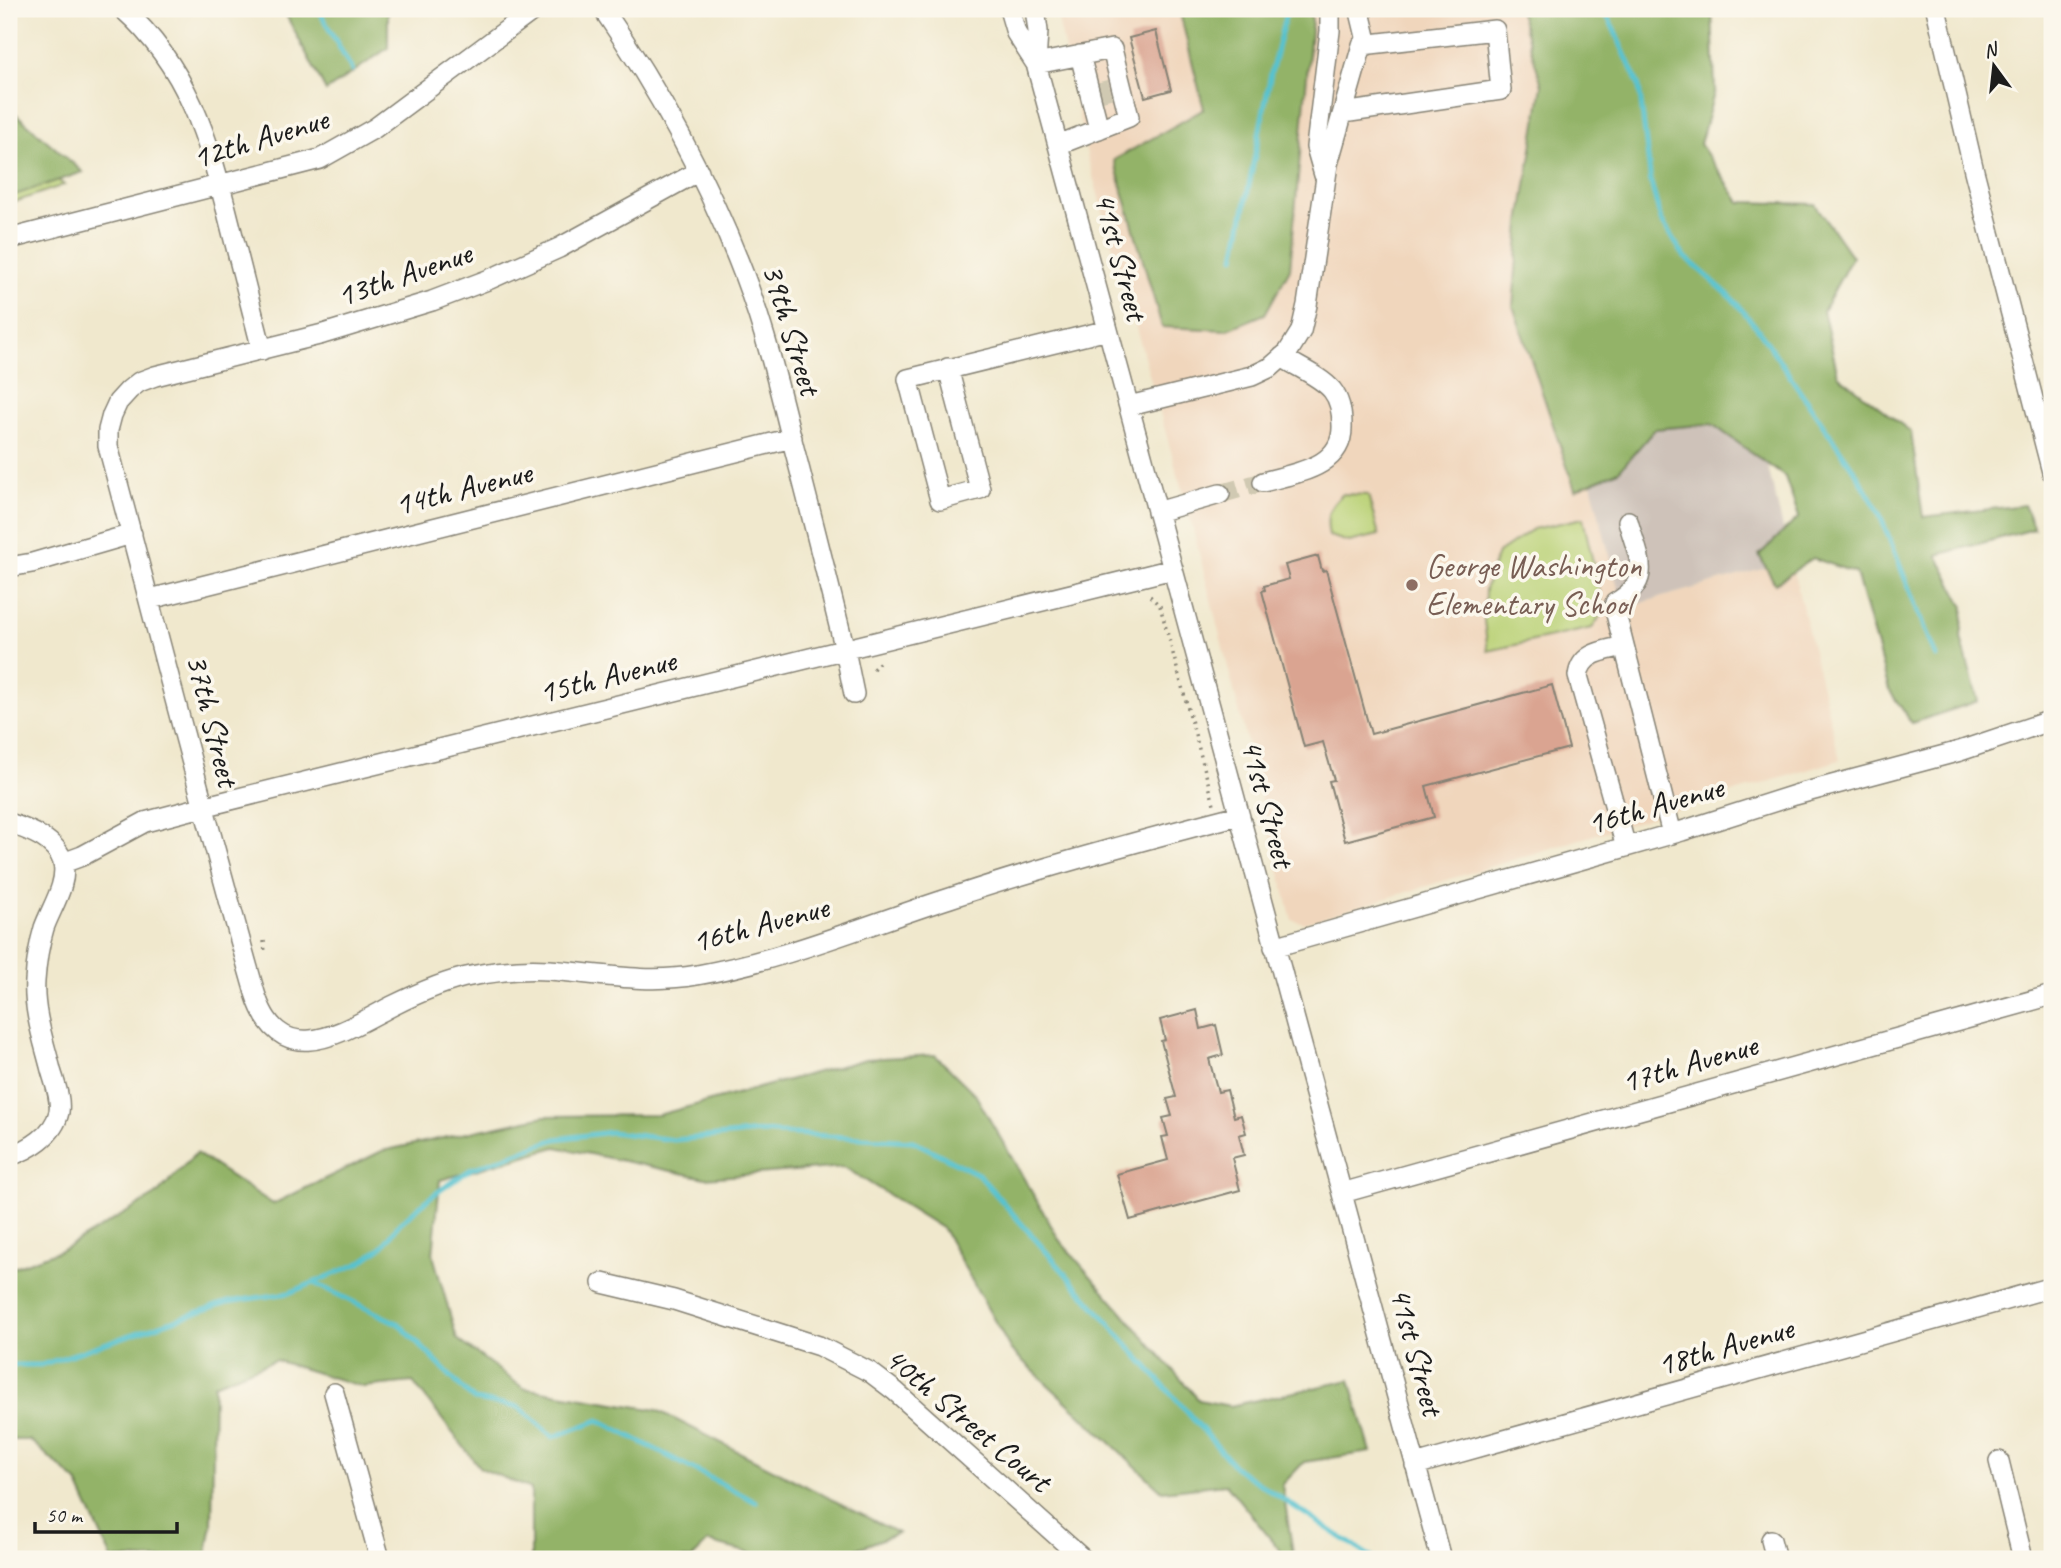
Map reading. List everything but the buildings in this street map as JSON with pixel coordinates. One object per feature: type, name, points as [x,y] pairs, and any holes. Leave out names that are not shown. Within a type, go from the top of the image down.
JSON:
[{"type":"street","points":[[123,9],[145,29],[176,70],[199,118],[220,186],[262,349]]},
{"type":"street","name":"12th Avenue","points":[[9,239],[320,159],[375,128],[535,9]]},
{"type":"street","name":"39th Street","points":[[603,9],[646,74],[699,171],[745,277],[769,350],[854,694]]},
{"type":"street","name":"41st Street","points":[[1009,9],[1016,33],[1036,64],[1441,1559]]},
{"type":"street","name":"41st Street","points":[[1035,9],[1038,32],[1036,64]]},
{"type":"street","points":[[1325,180],[1316,147],[1330,31],[1329,9]]},
{"type":"street","points":[[1936,9],[1974,171],[2052,472]]},
{"type":"street","points":[[1361,16],[1368,45]]},
{"type":"street","points":[[1129,406],[1252,376],[1271,367],[1288,352],[1301,331],[1325,180],[1343,113],[1362,46],[1495,30],[1501,90],[1343,113]]},
{"type":"street","points":[[1036,64],[1112,49],[1118,87],[1129,117],[1058,145]]},
{"type":"street","points":[[1080,55],[1099,129]]},
{"type":"street","name":"13th Avenue","points":[[118,402],[129,390],[155,376],[397,312],[491,279],[559,248],[699,171]]},
{"type":"street","points":[[948,368],[980,489],[940,500],[908,379],[948,368],[1108,330]]},
{"type":"street","points":[[1262,482],[1308,470],[1331,458],[1339,447],[1343,432],[1342,410],[1332,390],[1282,357]]},
{"type":"street","name":"37th Street","points":[[118,402],[108,430],[108,446],[202,807],[260,1009],[276,1029],[285,1036],[293,1037]]},
{"type":"street","name":"14th Avenue","points":[[150,599],[792,438]]},
{"type":"street","points":[[1157,512],[1220,494]]},
{"type":"street","points":[[1628,521],[1641,573],[1639,584],[1630,595],[1615,603],[1615,610],[1672,834]]},
{"type":"street","points":[[9,567],[132,534]]},
{"type":"street","name":"15th Avenue","points":[[63,863],[82,856],[145,822],[1173,569]]},
{"type":"street","points":[[1624,646],[1586,658],[1580,666],[1578,676],[1626,847]]},
{"type":"street","name":"16th Avenue","points":[[1274,947],[1672,834],[1795,795],[1960,751],[2052,720]]},
{"type":"street","name":"16th Avenue","points":[[293,1037],[322,1040],[417,995],[467,976],[518,970],[641,979],[693,976],[724,970],[849,933],[948,898],[1099,852],[1239,815]]},
{"type":"street","points":[[9,823],[47,840],[58,851],[63,863],[63,876],[44,929],[35,983],[38,1016],[59,1096],[59,1113],[40,1140],[26,1151],[9,1156]]},
{"type":"street","name":"17th Avenue","points":[[1342,1193],[2052,995]]},
{"type":"street","name":"40th Street Court","points":[[602,1283],[674,1300],[818,1346],[870,1373],[895,1391],[1083,1559]]},
{"type":"street","name":"18th Avenue","points":[[1415,1465],[2052,1287]]},
{"type":"street","points":[[334,1393],[380,1559]]},
{"type":"street","points":[[1999,1461],[2023,1559]]},
{"type":"path","points":[[1143,595],[1151,596],[1160,606],[1215,806]]},
{"type":"path","points":[[873,669],[877,662],[884,660]]},
{"type":"path","points":[[1208,804],[1212,797]]},
{"type":"path","points":[[264,941],[265,961]]},
{"type":"shaded area","points":[[1056,9],[1647,9],[1624,608],[1791,561],[1840,760],[1305,923],[1292,920],[1192,525],[1088,159]]},
{"type":"shaded area","points":[[1745,374],[1791,561],[1623,608],[1575,421]]},
{"type":"green space","points":[[283,9],[388,9],[388,48],[326,91]]},
{"type":"green space","points":[[1179,9],[1307,9],[1312,19],[1290,269],[1265,314],[1226,330],[1162,327],[1114,160],[1204,109]]},
{"type":"green space","points":[[1519,9],[1712,9],[1715,90],[1700,144],[1740,202],[1815,204],[1852,257],[1823,311],[1838,375],[1911,432],[1923,517],[2024,505],[2034,529],[1937,555],[1964,607],[1961,638],[1978,701],[1912,723],[1889,690],[1856,573],[1813,558],[1775,584],[1759,555],[1799,517],[1785,477],[1712,424],[1655,429],[1619,471],[1575,490],[1513,306],[1520,223],[1542,85]]},
{"type":"green space","points":[[9,108],[83,172],[9,197]]},
{"type":"green space","points":[[9,140],[64,185],[9,204]]},
{"type":"green space","points":[[1343,494],[1368,495],[1379,535],[1349,542],[1329,536],[1329,512]]},
{"type":"green space","points":[[1583,518],[1604,611],[1592,628],[1488,651],[1484,621],[1485,589],[1498,553],[1533,529]]},
{"type":"green space","points":[[935,1055],[975,1094],[1060,1241],[1199,1400],[1230,1406],[1350,1380],[1371,1452],[1304,1462],[1282,1485],[1294,1559],[1287,1559],[1226,1484],[1162,1491],[1011,1350],[943,1229],[844,1167],[705,1178],[556,1147],[440,1180],[433,1255],[457,1339],[523,1388],[657,1410],[898,1533],[833,1558],[757,1555],[708,1542],[691,1559],[531,1559],[531,1489],[480,1468],[413,1382],[363,1387],[275,1360],[214,1384],[212,1524],[206,1559],[112,1559],[77,1482],[30,1440],[9,1440],[9,1269],[64,1249],[156,1195],[196,1153],[273,1204],[382,1151],[545,1116],[658,1115],[866,1059]]},
{"type":"waterway","points":[[318,9],[352,70]]},
{"type":"waterway","points":[[1235,257],[1271,73],[1287,9]]},
{"type":"waterway","points":[[1602,9],[1639,86],[1651,183],[1661,220],[1684,256],[1731,297],[1758,329],[1858,476],[1878,510],[1936,657]]},
{"type":"waterway","points":[[9,1365],[41,1365],[228,1302],[289,1293],[360,1263],[383,1246],[399,1224],[429,1198],[471,1169],[556,1139],[611,1132],[674,1140],[761,1132],[913,1141],[978,1174],[1237,1469],[1374,1559]]},
{"type":"waterway","points":[[314,1283],[399,1324],[474,1400],[519,1407],[553,1437],[599,1420],[756,1502]]},
{"type":"tunnel","points":[[1092,94],[1114,88]]},
{"type":"tunnel","points":[[1220,494],[1263,482]]},
{"type":"place","name":"George Washington Elementary School","points":[[1412,585]]}]
